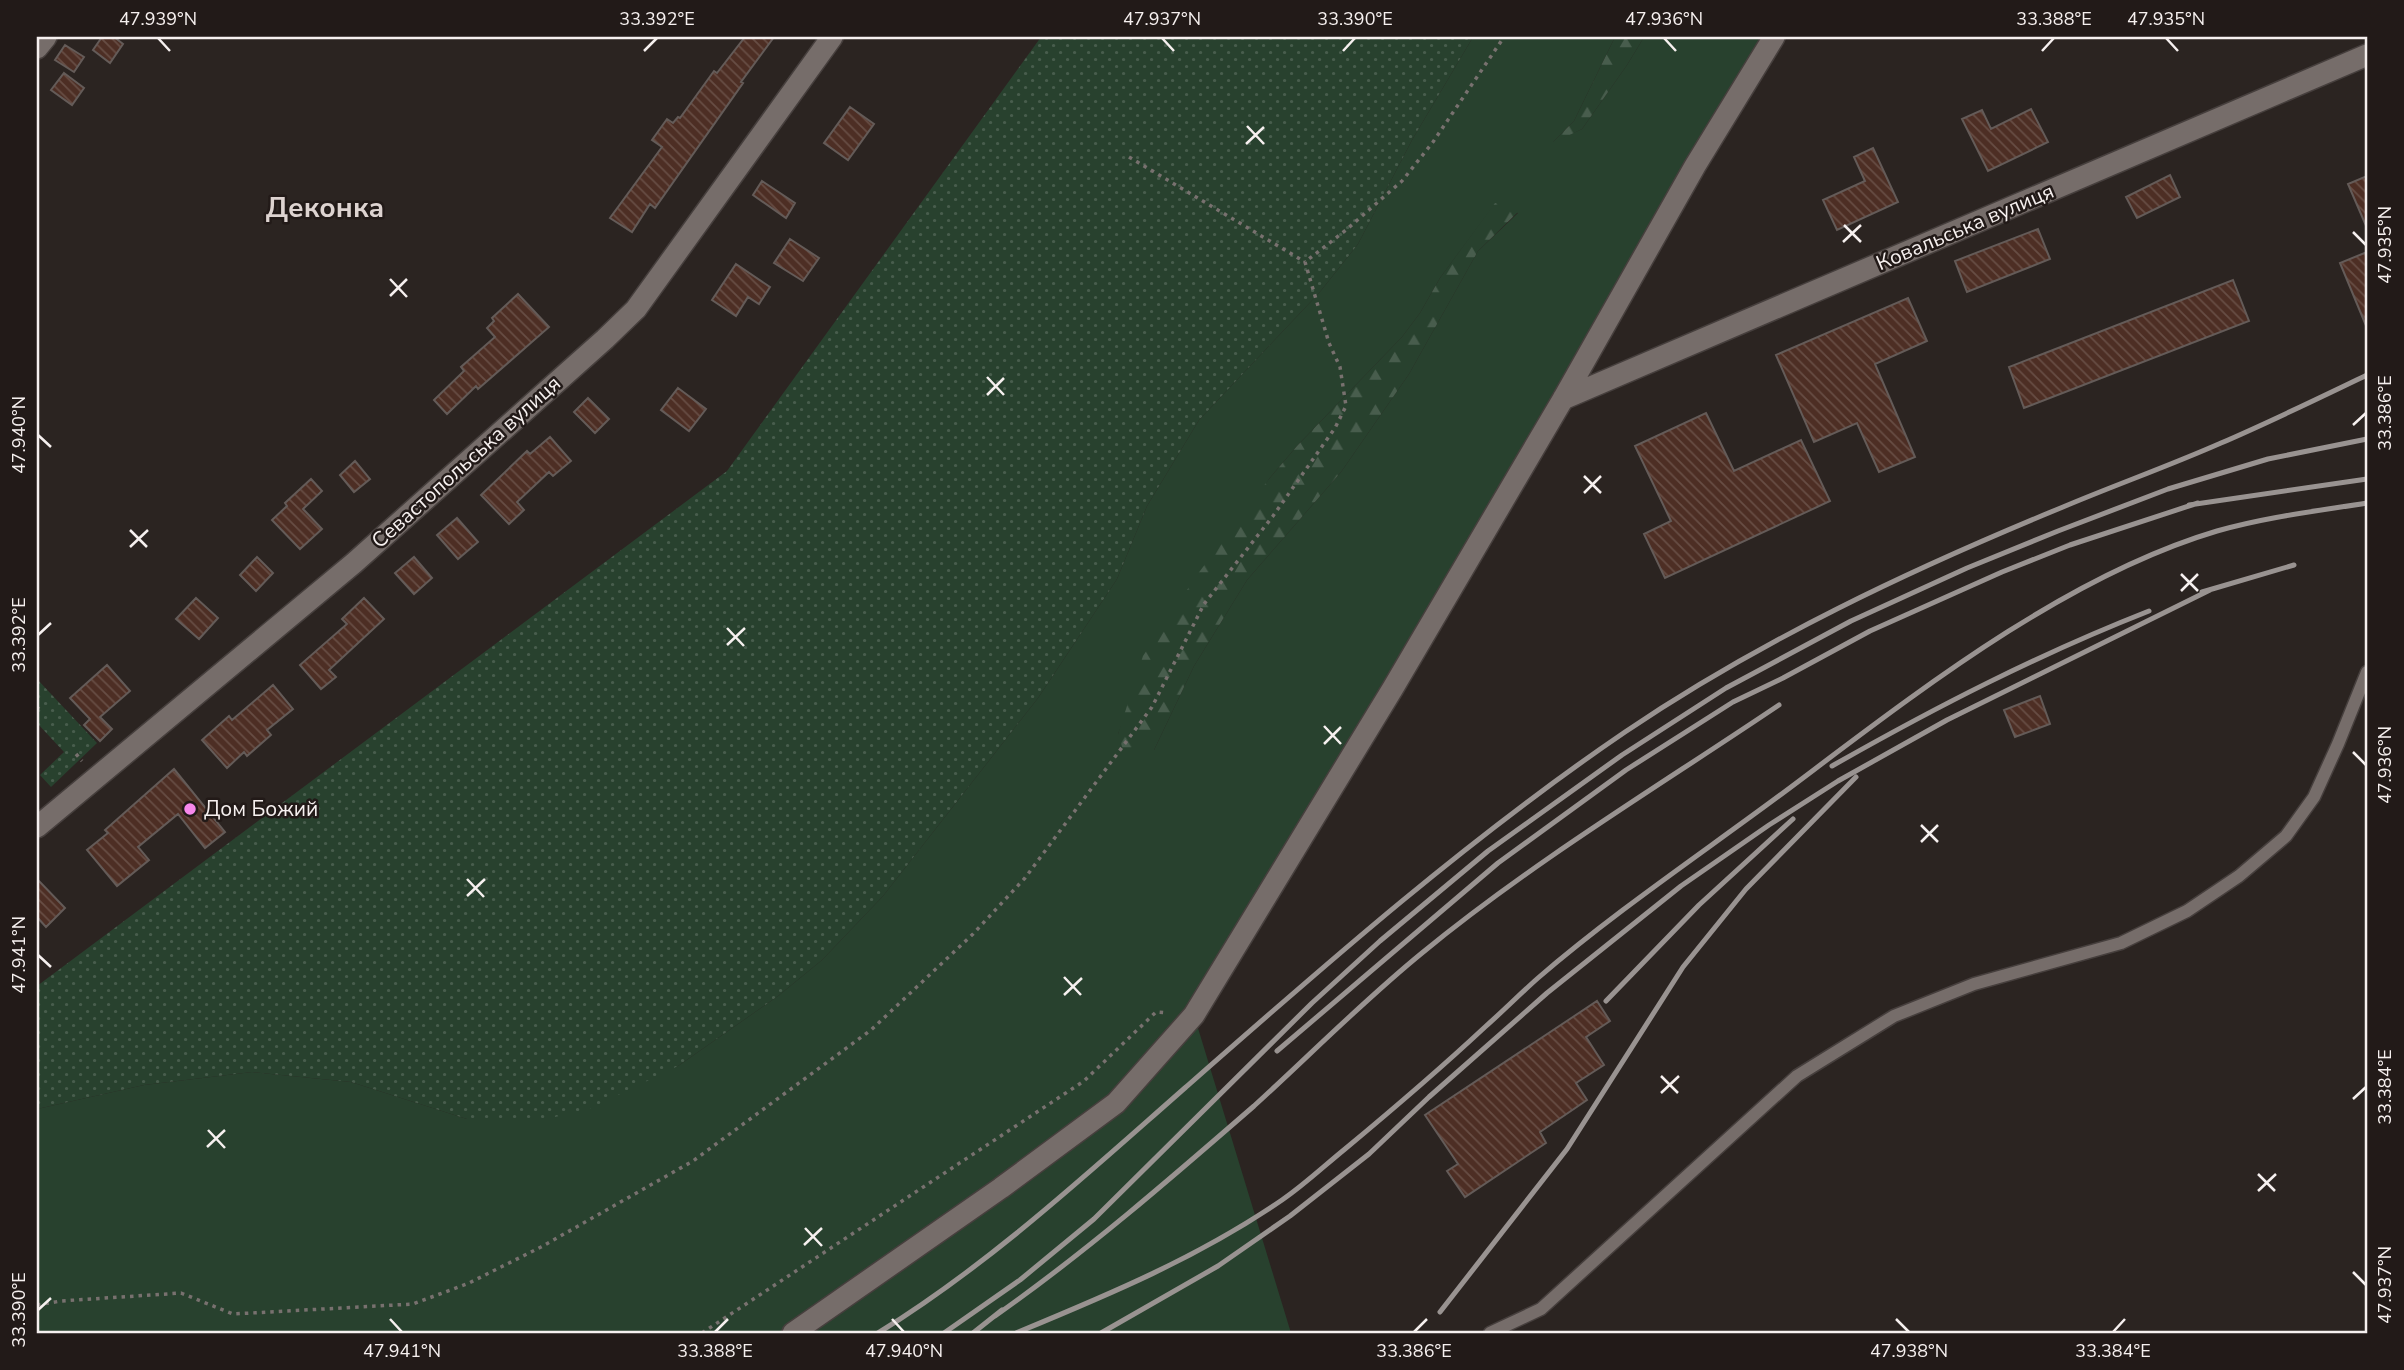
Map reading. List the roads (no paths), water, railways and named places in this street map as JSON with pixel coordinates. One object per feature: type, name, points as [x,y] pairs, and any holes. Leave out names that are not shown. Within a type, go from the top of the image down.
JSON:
[{"type":"street","points":[[37,48],[46,37]]},
{"type":"street","name":"Севастопольська вулиця","points":[[37,827],[354,563],[636,309],[832,37]]},
{"type":"street","points":[[793,1333],[1001,1188],[1116,1103],[1194,1015],[1387,700],[1695,166],[1774,37]]},
{"type":"street","name":"Ковальська вулиця","points":[[1563,399],[2367,55]]},
{"type":"lane","points":[[1490,1333],[1541,1309],[1797,1076],[1894,1016],[1974,984],[2121,943],[2187,911],[2239,876],[2286,836],[2314,797],[2367,672]]},
{"type":"railway","points":[[878,1333],[960,1278],[999,1248],[1346,948],[1455,858],[1567,773],[1677,698],[1784,637],[1894,581],[2006,531],[2182,460],[2367,375]]},
{"type":"railway","points":[[944,1333],[1020,1280],[1094,1219],[1312,1003],[1380,941],[1488,851],[1622,755],[1726,688],[1851,621],[1967,568],[2058,531],[2168,489],[2268,459],[2367,439]]},
{"type":"railway","points":[[2189,505],[2367,479]]},
{"type":"railway","points":[[1277,1051],[1498,863],[1626,770],[1733,702],[1870,631],[2002,572],[2070,545],[2198,503]]},
{"type":"railway","points":[[1016,1333],[1186,1257],[1251,1221],[1282,1200],[1398,1104],[1538,978],[1598,929],[1936,680],[2045,609],[2102,578],[2159,552],[2217,531],[2273,518],[2367,503]]},
{"type":"railway","points":[[2202,592],[2294,565]]},
{"type":"railway","points":[[1101,1333],[1218,1266],[1290,1216],[1369,1154],[1547,993],[1681,886],[1769,825],[1838,781],[1947,720],[2210,590]]},
{"type":"railway","points":[[1832,766],[1988,683],[2067,645],[2149,611]]},
{"type":"railway","points":[[995,1316],[1095,1241],[1159,1188],[1254,1106],[1379,990],[1465,919],[1597,825],[1779,705]]},
{"type":"railway","points":[[1440,1312],[1567,1149],[1683,967],[1746,889],[1856,777]]},
{"type":"railway","points":[[1606,1001],[1699,905],[1793,819]]},
{"type":"railway","points":[[973,1333],[1002,1310]]},
{"type":"place","name":"Дом Божий","points":[[190,809]]},
{"type":"district","name":"Деконка","points":[[325,207]]}]
